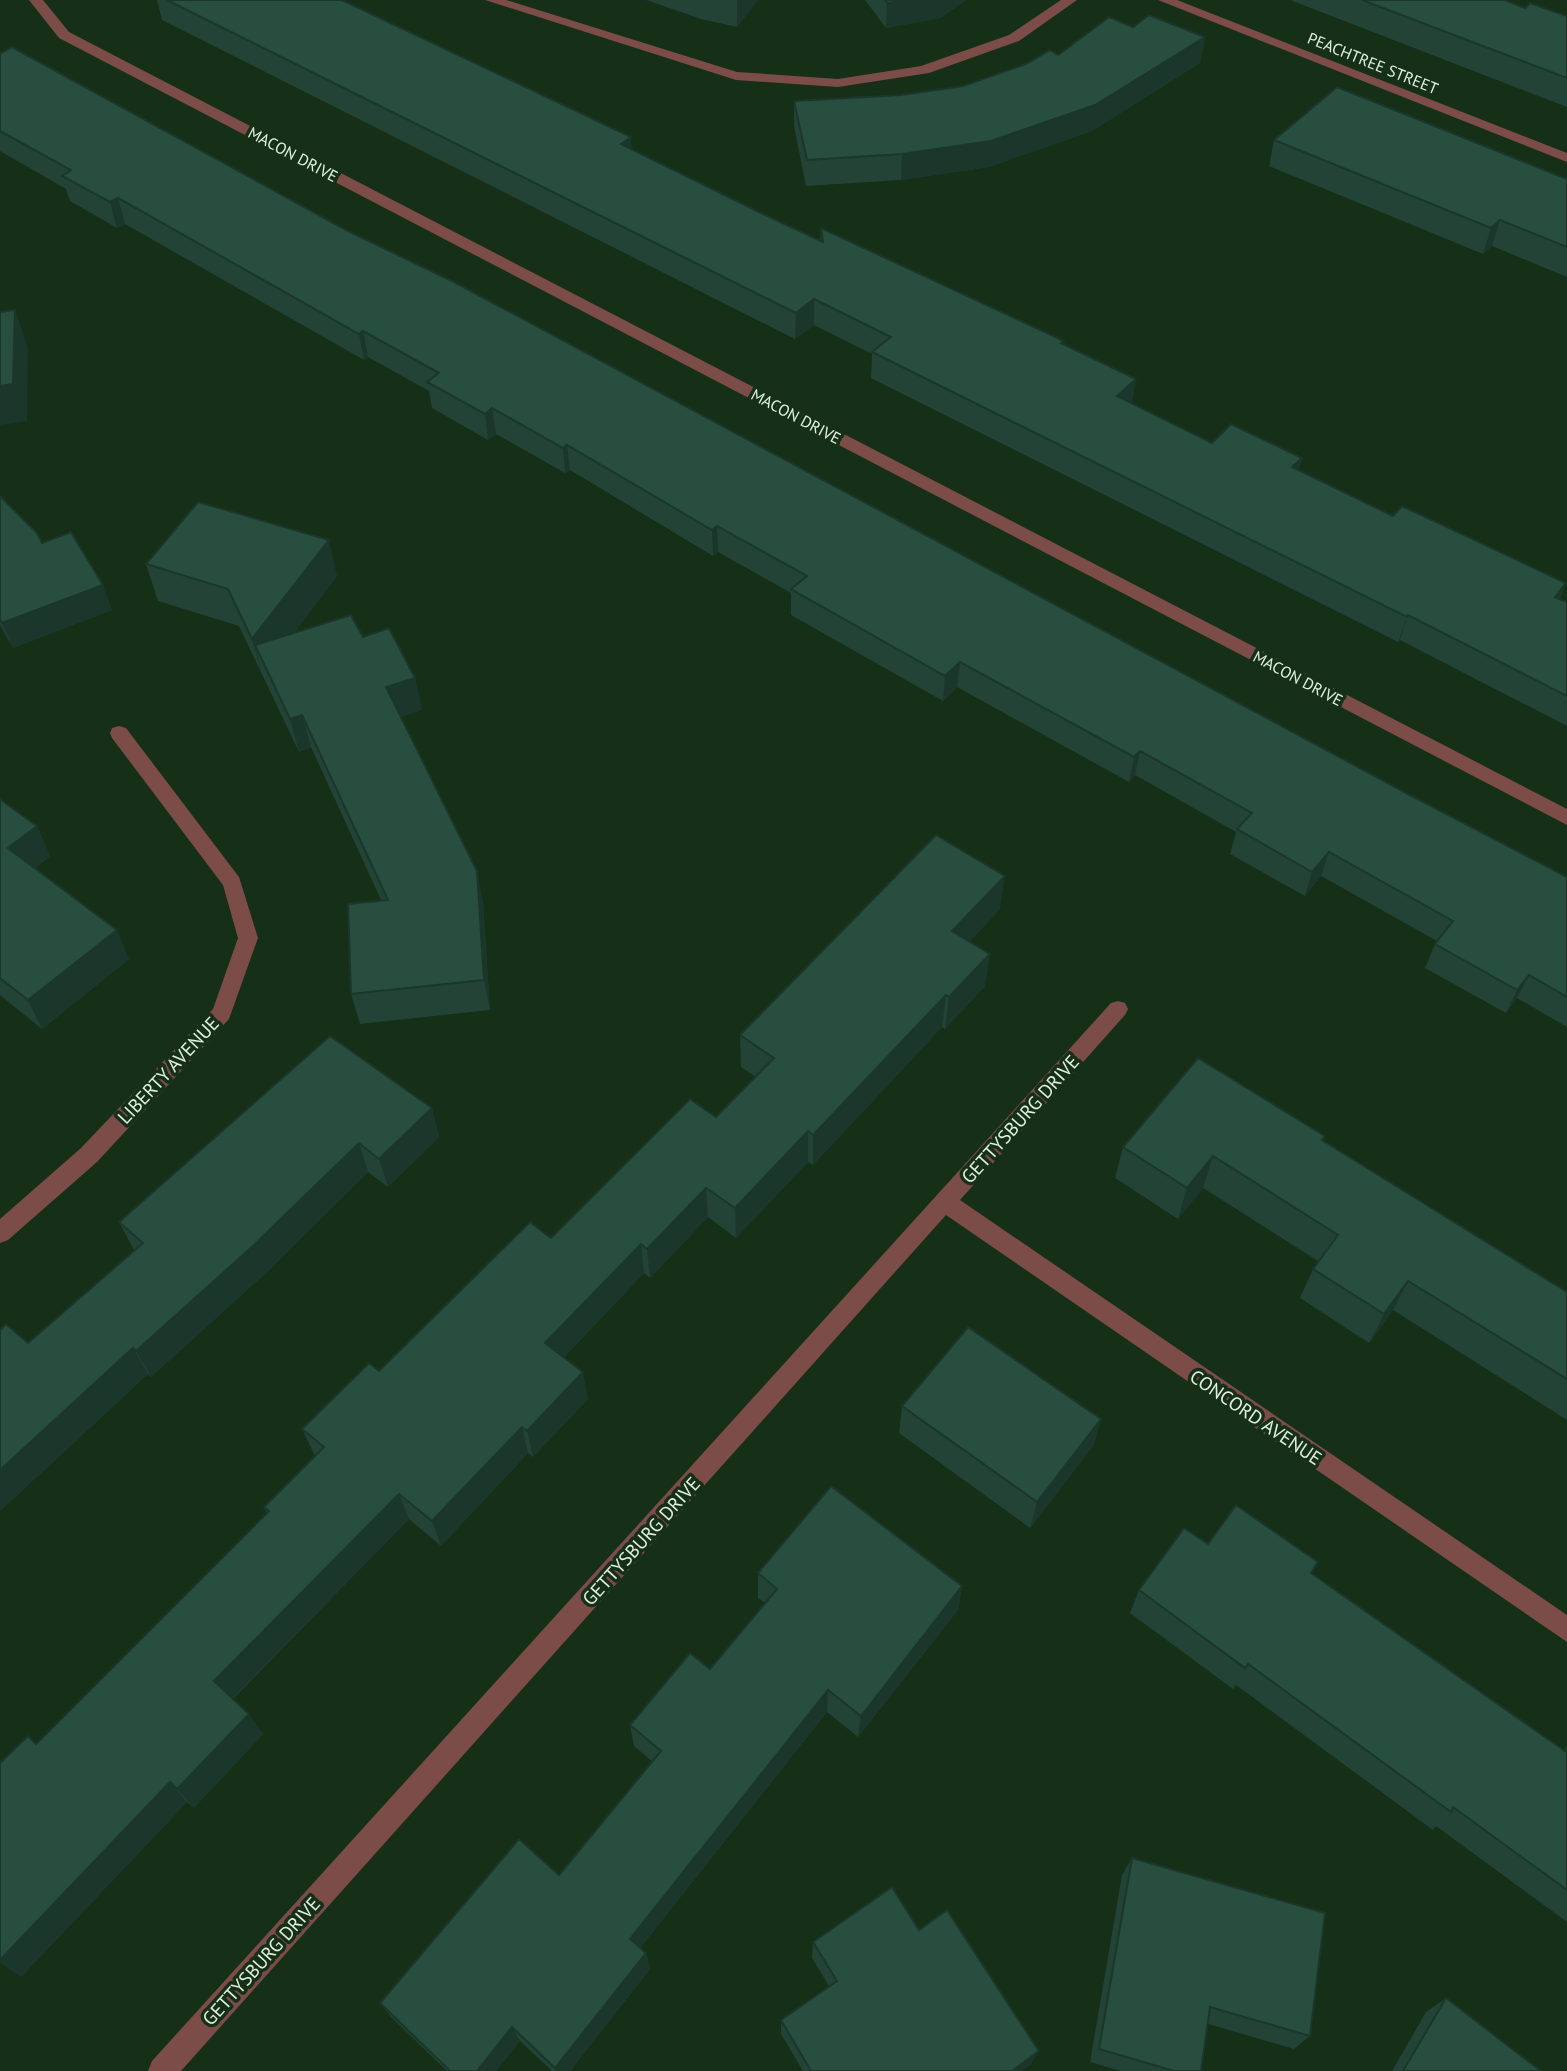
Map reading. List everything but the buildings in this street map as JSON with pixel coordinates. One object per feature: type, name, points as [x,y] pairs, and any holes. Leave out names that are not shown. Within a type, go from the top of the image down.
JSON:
[{"type":"street","name":"MACON DRIVE","points":[[36,0],[64,35],[1567,818]]},
{"type":"street","points":[[492,0],[736,76],[838,83],[923,70],[1014,38],[1070,0]]},
{"type":"street","name":"PEACHTREE STREET","points":[[1165,0],[1567,158]]},
{"type":"street","name":"LIBERTY AVENUE","points":[[0,1233],[89,1155],[222,1013],[248,938],[232,882],[119,733]]},
{"type":"street","name":"GETTYSBURG DRIVE","points":[[162,2071],[1118,1009]]},
{"type":"street","name":"CONCORD AVENUE","points":[[946,1203],[1567,1630]]}]
